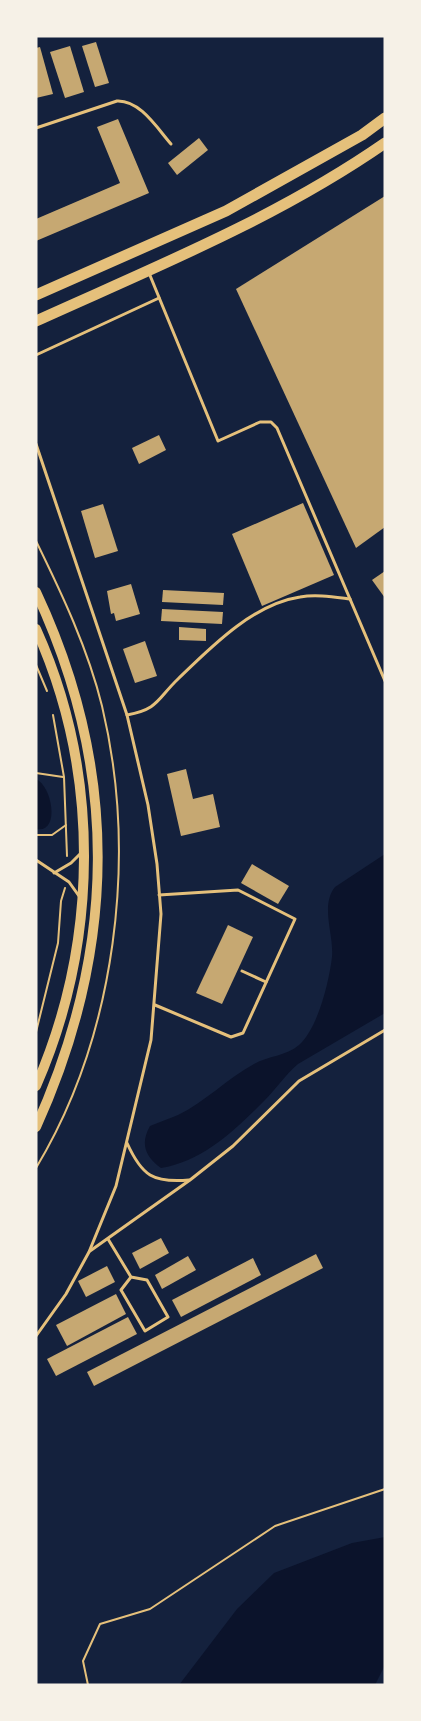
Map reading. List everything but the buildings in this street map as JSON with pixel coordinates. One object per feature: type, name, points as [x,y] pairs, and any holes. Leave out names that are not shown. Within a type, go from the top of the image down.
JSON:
[{"type":"main road","points":[[36,295],[226,211],[362,135],[385,118]]},
{"type":"main road","points":[[36,321],[229,235],[350,167],[385,143]]},
{"type":"main road","points":[[36,592],[56,638],[82,715],[96,801],[98,885],[90,961],[72,1034],[36,1127]]},
{"type":"main road","points":[[36,629],[68,722],[81,793],[84,843],[83,902],[77,949],[63,1011],[52,1046],[36,1086]]},
{"type":"lane","points":[[36,128],[117,101],[124,101],[134,105],[171,144]]},
{"type":"lane","points":[[148,270],[218,441],[260,422],[271,422],[277,428],[385,681]]},
{"type":"lane","points":[[36,355],[159,298]]},
{"type":"lane","points":[[36,444],[128,715],[148,805],[161,914],[151,1040],[142,1086],[116,1186],[89,1252],[66,1294],[36,1336]]},
{"type":"lane","points":[[128,715],[143,712],[156,706],[170,686],[224,636],[271,607],[300,597],[350,598]]},
{"type":"lane","points":[[54,874],[77,857],[84,843]]},
{"type":"lane","points":[[36,860],[54,874],[70,882],[83,902]]},
{"type":"lane","points":[[155,1005],[231,1037],[243,1033],[295,919],[238,890],[159,895]]},
{"type":"lane","points":[[242,971],[266,982]]},
{"type":"lane","points":[[89,1252],[190,1180],[233,1146],[299,1082],[385,1030]]},
{"type":"lane","points":[[127,1142],[136,1164],[146,1174],[172,1181],[190,1180]]},
{"type":"lane","points":[[108,1239],[131,1278]]},
{"type":"lane","points":[[131,1278],[147,1280],[168,1317],[145,1331],[121,1290],[131,1278]]},
{"type":"path","points":[[36,665],[48,696]]},
{"type":"path","points":[[52,708],[64,777],[65,848],[68,859]]},
{"type":"path","points":[[36,773],[64,777]]},
{"type":"path","points":[[36,835],[52,835],[66,825]]},
{"type":"path","points":[[36,1032],[58,943],[61,901],[66,886]]},
{"type":"path","points":[[88,1685],[83,1661],[100,1624],[150,1609],[275,1526],[385,1489]]},
{"type":"water","points":[[36,779],[47,791],[50,800],[51,817],[49,824],[44,829],[36,829]]},
{"type":"water","points":[[385,854],[385,1013],[298,1064],[253,1112],[229,1134],[204,1152],[191,1159],[161,1168],[151,1159],[146,1149],[145,1138],[150,1126],[188,1110],[244,1070],[259,1061],[294,1049],[306,1037],[322,1004],[332,957],[328,911],[331,895],[335,887]]},
{"type":"water","points":[[385,1537],[385,1685],[179,1685],[237,1609],[274,1573],[352,1543]]},
{"type":"pier","points":[[385,1665],[385,1685],[375,1685]]}]
